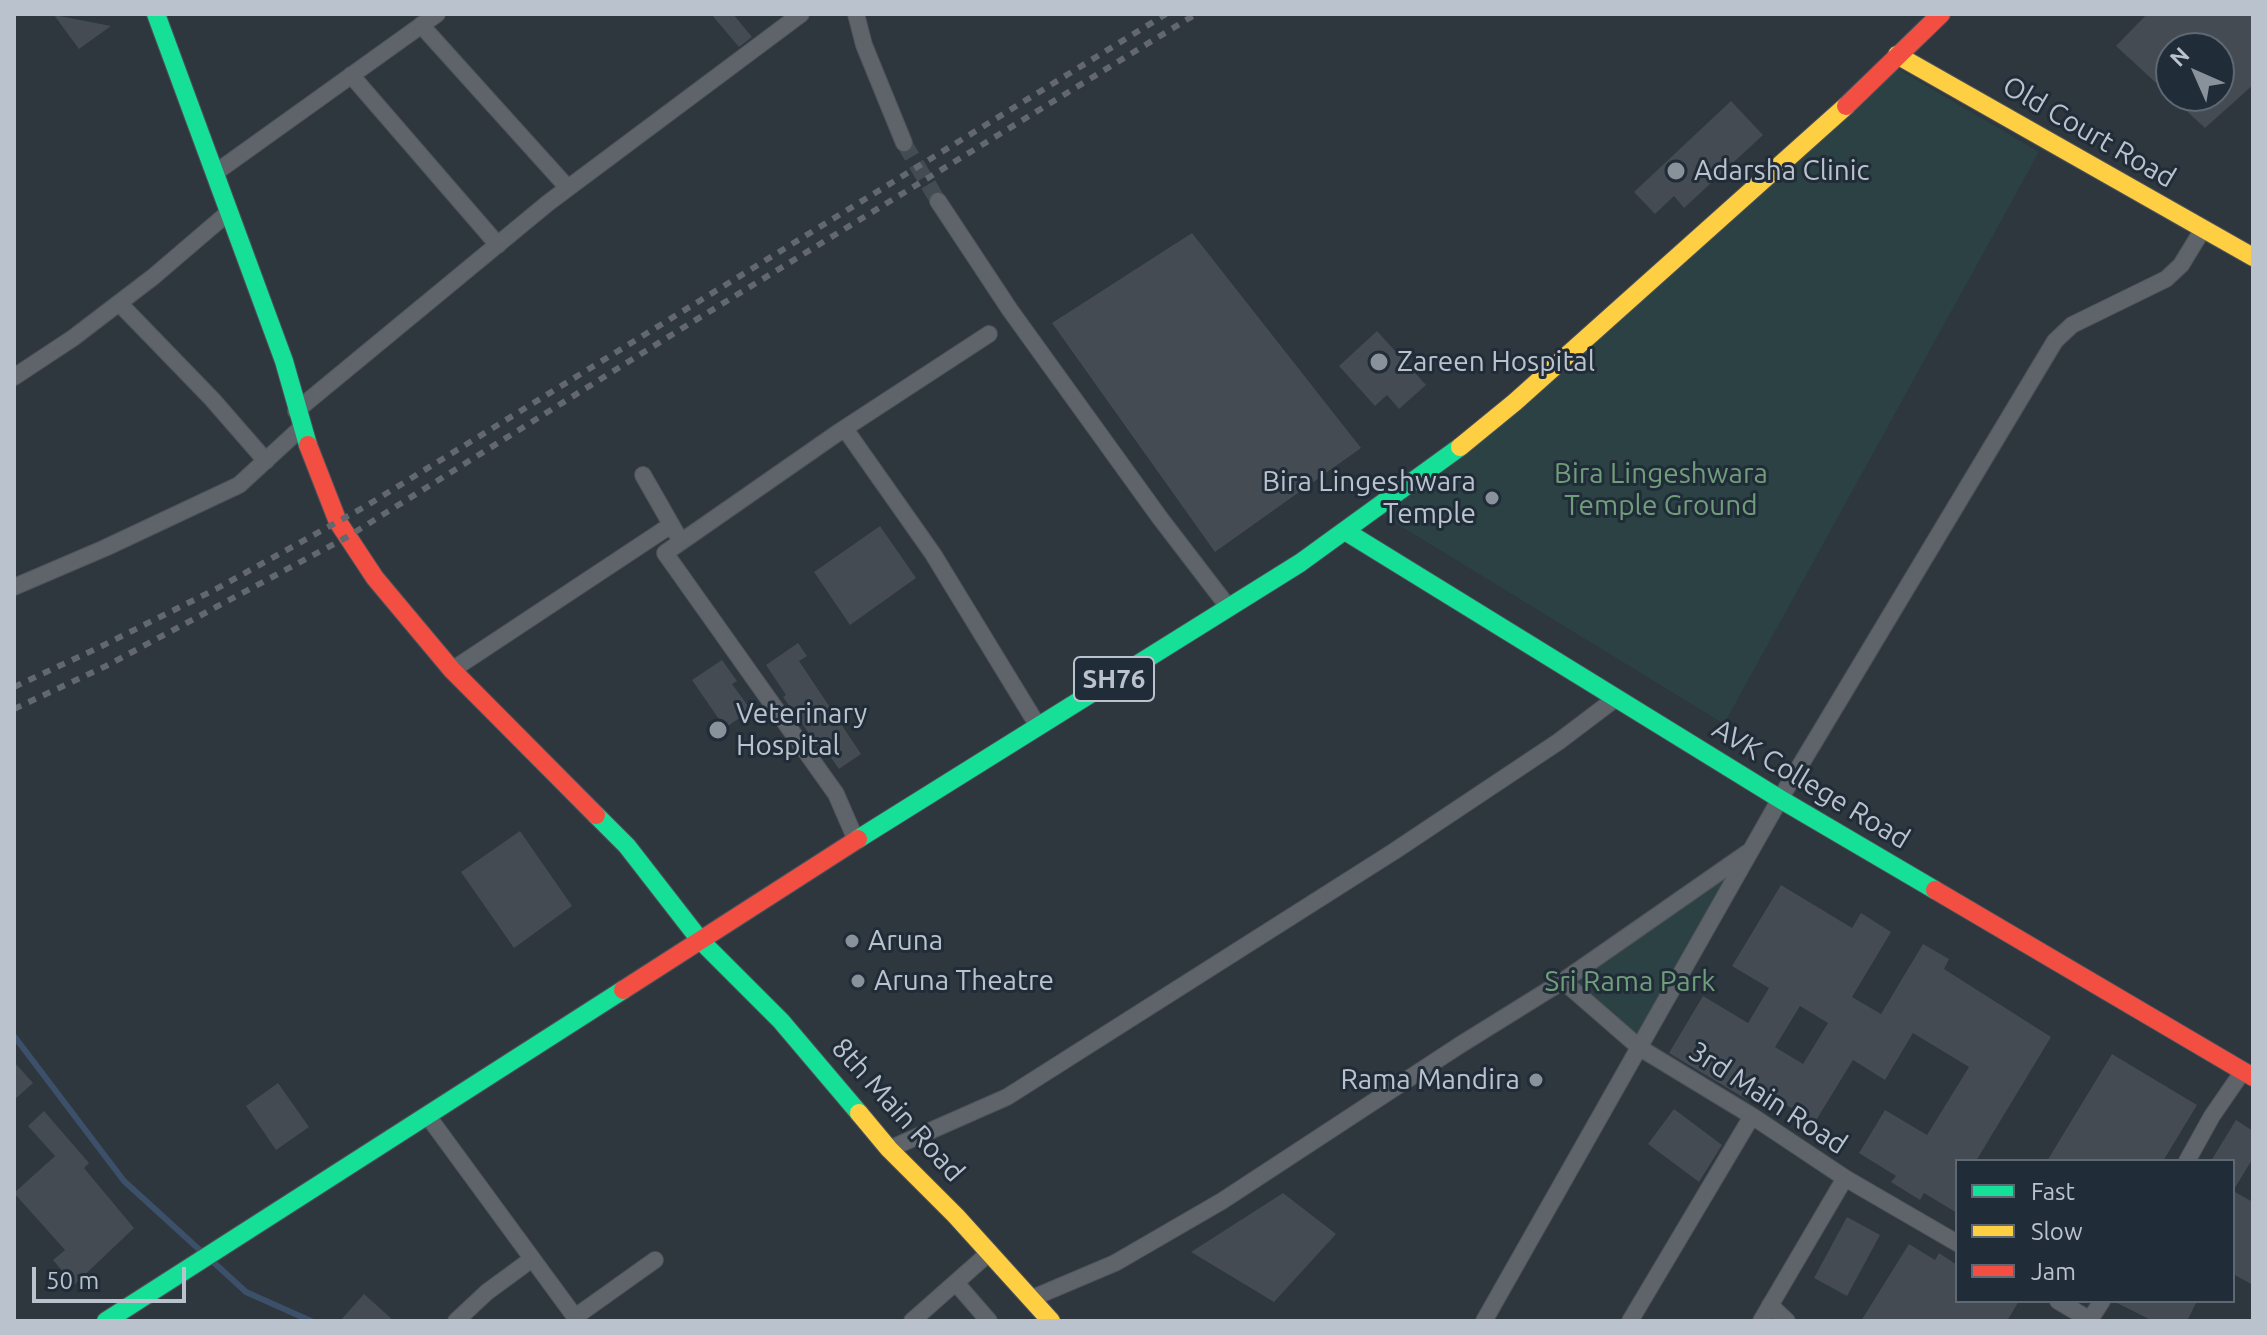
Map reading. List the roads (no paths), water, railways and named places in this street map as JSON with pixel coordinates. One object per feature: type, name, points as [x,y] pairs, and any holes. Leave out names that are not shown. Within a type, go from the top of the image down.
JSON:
[{"type":"main road","name":"8th Main Road","points":[[156,14],[284,361],[298,420],[338,522],[375,578],[452,670],[627,846],[700,940],[781,1021],[889,1149],[1051,1321]]},
{"type":"main road","name":"SH76","points":[[106,1321],[856,840],[1229,608],[1345,531],[1432,469],[1515,402],[1855,98],[1941,14]]},
{"type":"main road","name":"Old Court Road","points":[[1897,55],[2253,257]]},
{"type":"main road","name":"AVK College Road","points":[[1345,531],[1780,799],[2248,1074]]},
{"type":"street","points":[[215,173],[437,14]]},
{"type":"street","points":[[14,587],[239,485],[266,461],[298,420],[498,245],[568,188],[801,14]]},
{"type":"street","points":[[856,14],[864,45],[904,143]]},
{"type":"street","points":[[421,25],[568,188]]},
{"type":"street","points":[[351,75],[498,245]]},
{"type":"street","points":[[938,201],[1010,310],[1229,608]]},
{"type":"street","points":[[14,377],[119,303],[229,212]]},
{"type":"street","points":[[1484,1321],[1780,799],[2055,341],[2072,325],[2166,279],[2181,265],[2203,229]]},
{"type":"street","points":[[119,303],[212,399],[266,461]]},
{"type":"street","points":[[856,840],[836,794],[665,553],[989,334]]},
{"type":"street","points":[[845,429],[933,554],[1038,726]]},
{"type":"street","points":[[643,475],[681,542]]},
{"type":"street","points":[[452,670],[671,525]]},
{"type":"street","points":[[889,1149],[1007,1097],[1393,852],[1558,742],[1615,699]]},
{"type":"street","points":[[1030,1299],[1115,1263],[1222,1201],[1563,981],[1751,849]]},
{"type":"street","name":"3rd Main Road","points":[[1563,981],[1640,1048],[1752,1116],[1845,1178],[1955,1242]]},
{"type":"street","points":[[2188,1159],[2212,1116],[2248,1074]]},
{"type":"street","points":[[427,1115],[576,1319],[655,1260]]},
{"type":"street","points":[[1630,1321],[1752,1116]]},
{"type":"street","points":[[1761,1321],[1845,1178]]},
{"type":"street","points":[[912,1321],[989,1253]]},
{"type":"street","points":[[456,1321],[487,1292],[532,1259]]},
{"type":"street","points":[[956,1283],[989,1321]]},
{"type":"street","points":[[2061,1303],[2090,1321],[2101,1303]]},
{"type":"street","points":[[1770,1305],[1787,1321]]},
{"type":"waterway","points":[[14,1036],[124,1181],[203,1253]]},
{"type":"waterway","points":[[211,1260],[246,1292],[311,1321]]},
{"type":"tunnel","points":[[904,143],[938,201]]},
{"type":"railway","points":[[14,687],[216,589],[366,506],[1166,14]]},
{"type":"railway","points":[[14,709],[106,666],[347,537],[1196,14]]},
{"type":"place","name":"Adarsha Clinic","points":[[1676,171]]},
{"type":"place","name":"Zareen Hospital","points":[[1379,362]]},
{"type":"place","name":"Bira Lingeshwara Temple","points":[[1492,498]]},
{"type":"place","name":"Veterinary Hospital","points":[[718,730]]},
{"type":"place","name":"Aruna","points":[[852,941]]},
{"type":"place","name":"Aruna Theatre","points":[[858,981]]},
{"type":"place","name":"Rama Mandira","points":[[1536,1080]]},
{"type":"park label","name":"Bira Lingeshwara Temple Ground","points":[[1661,490]]},
{"type":"park label","name":"Sri Rama Park","points":[[1630,982]]}]
